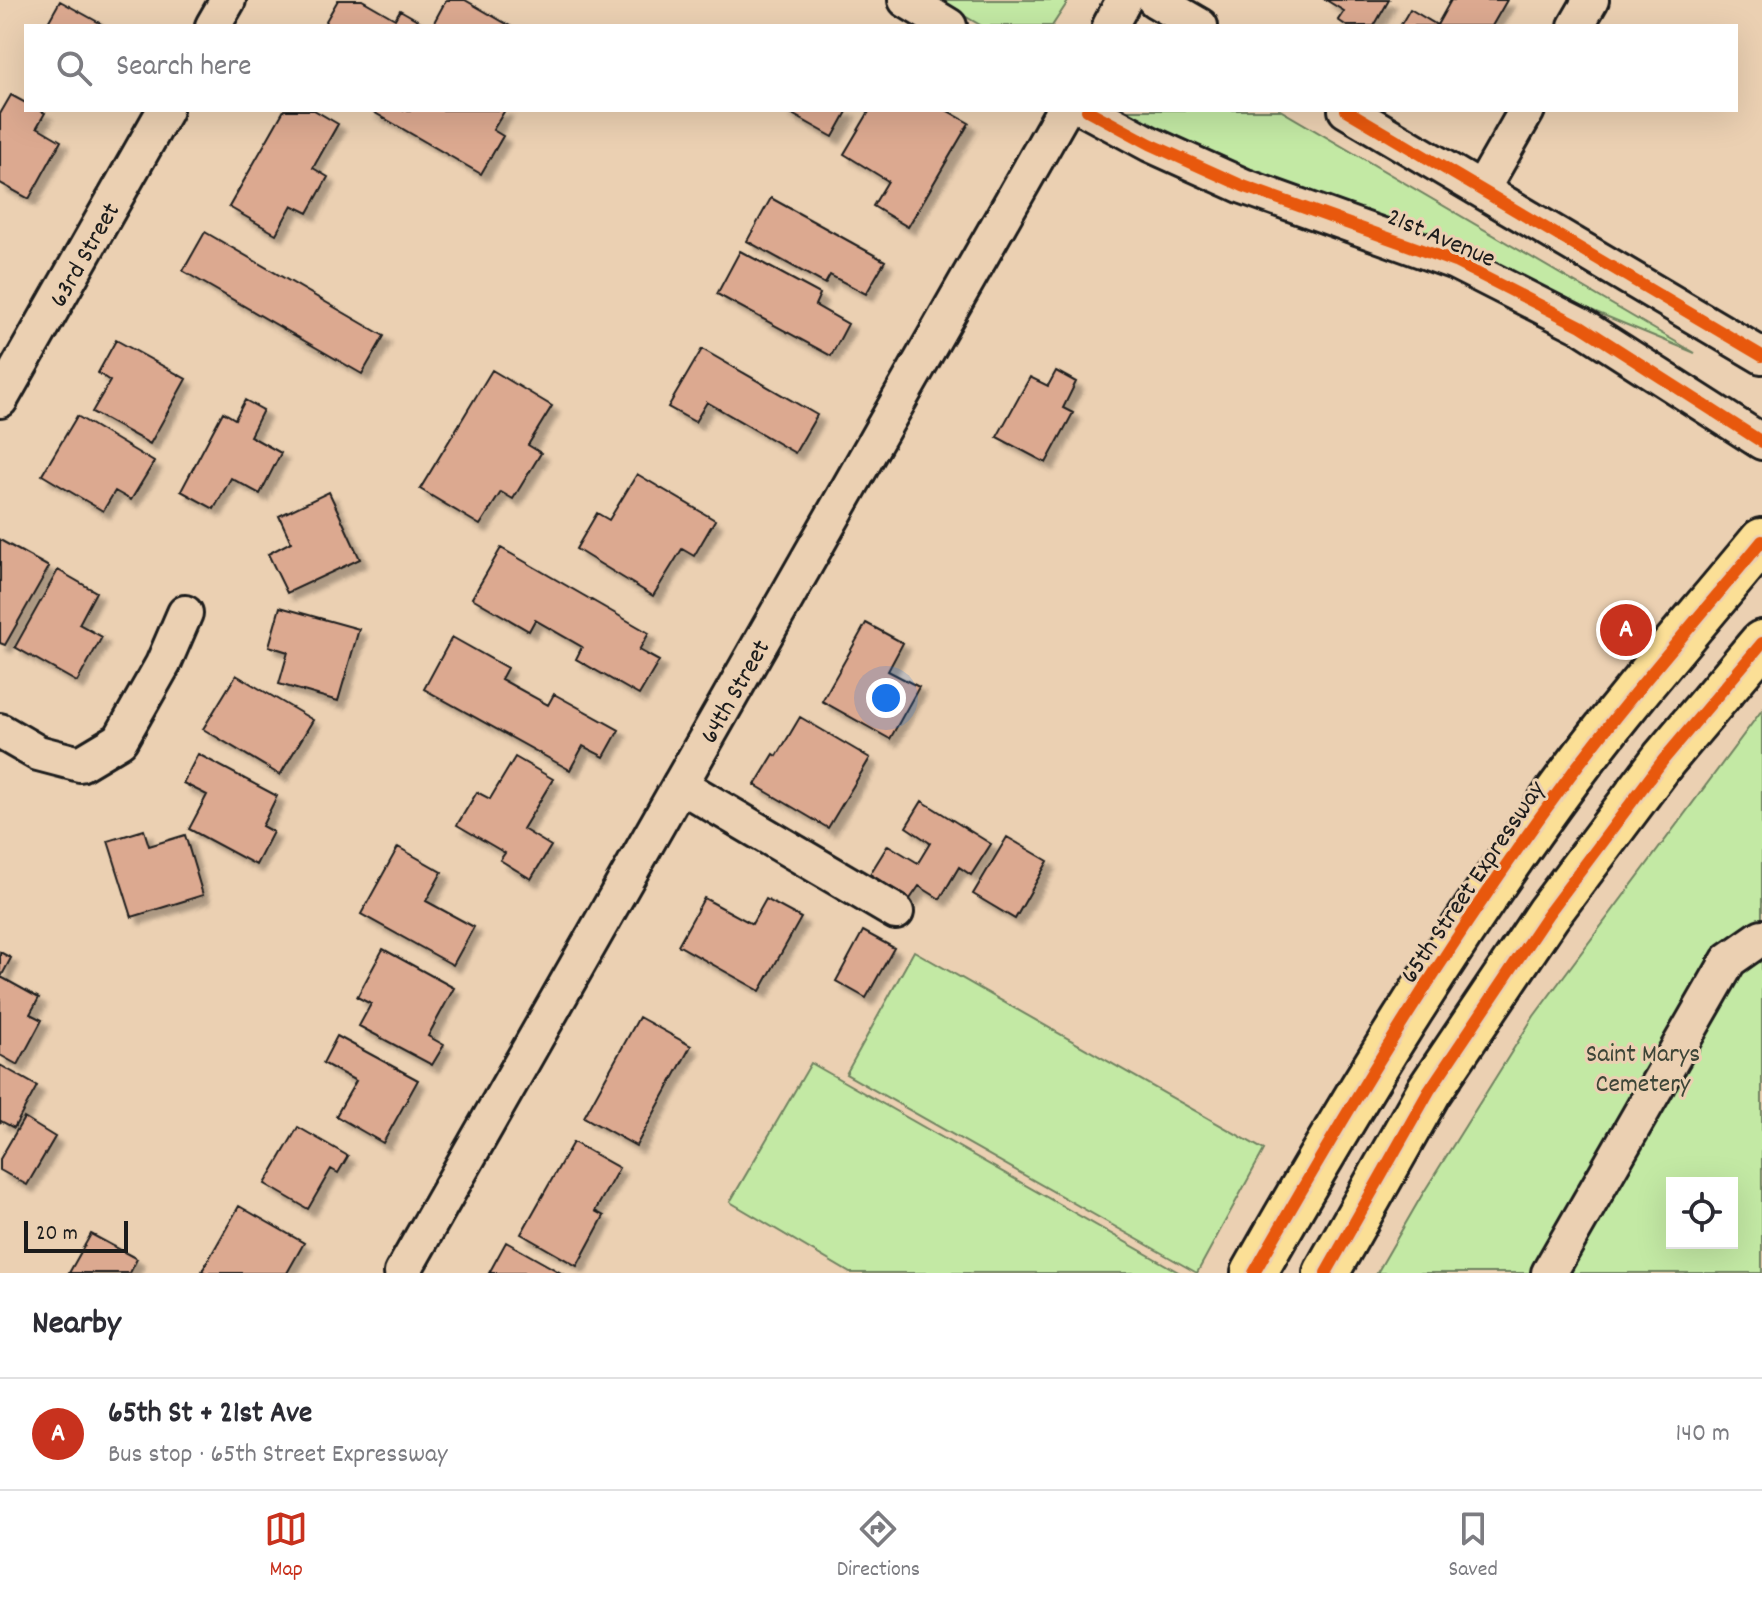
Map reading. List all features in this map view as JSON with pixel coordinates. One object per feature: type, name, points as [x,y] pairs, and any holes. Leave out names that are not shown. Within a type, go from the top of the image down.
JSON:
[{"type":"main road","name":"65th Street Expressway","points":[[1254,1273],[1335,1130],[1481,903],[1571,775],[1762,541]]},
{"type":"main road","points":[[1326,1273],[1429,1091],[1548,914],[1664,759],[1762,643]]},
{"type":"street","points":[[214,24],[228,0]]},
{"type":"street","points":[[906,0],[946,24]]},
{"type":"street","points":[[1111,24],[1124,0]]},
{"type":"street","points":[[1155,0],[1197,24]]},
{"type":"street","points":[[1577,24],[1591,0]]},
{"type":"street","name":"63rd Street","points":[[0,400],[164,112]]},
{"type":"street","name":"64th Street","points":[[402,1273],[1063,112]]},
{"type":"street","name":"21st Avenue","points":[[1091,112],[1150,144],[1243,186],[1455,262],[1581,326],[1762,442]]},
{"type":"street","name":"21st Avenue","points":[[1349,112],[1762,356]]},
{"type":"street","points":[[1482,189],[1526,112]]},
{"type":"street","points":[[0,731],[38,753],[80,764],[120,740],[163,664],[185,613]]},
{"type":"street","points":[[680,785],[896,912]]},
{"type":"street","points":[[1549,1273],[1729,960],[1762,937]]},
{"type":"green space","points":[[937,0],[1069,0],[1053,24],[979,24]]},
{"type":"green space","points":[[1124,112],[1283,112],[1695,353],[1562,298],[1429,235],[1162,134]]},
{"type":"green space","name":"Saint Marys Cemetery","points":[[1762,710],[1762,1273],[1377,1273],[1534,1016]]},
{"type":"green space","points":[[914,951],[1264,1150],[1197,1273],[846,1074]]},
{"type":"green space","points":[[811,1063],[1180,1273],[850,1273],[730,1202]]},
{"type":"building","points":[[338,0],[362,0],[395,19],[400,10],[424,24],[324,24]]},
{"type":"building","points":[[446,0],[465,0],[507,24],[433,24]]},
{"type":"building","points":[[1326,0],[1389,0],[1375,24],[1344,24],[1338,20],[1344,11]]},
{"type":"building","points":[[1451,0],[1507,0],[1493,24],[1438,24]]},
{"type":"building","points":[[60,1],[101,24],[47,24]]},
{"type":"building","points":[[1410,9],[1435,24],[1401,24]]},
{"type":"building","points":[[11,95],[24,102],[24,112],[45,113],[37,127],[61,141],[29,199],[0,183],[0,114]]},
{"type":"building","points":[[283,112],[317,112],[338,124],[313,168],[328,177],[308,213],[292,205],[276,234],[229,207]]},
{"type":"building","points":[[373,112],[504,112],[493,130],[503,136],[481,174]]},
{"type":"building","points":[[789,112],[847,112],[833,137]]},
{"type":"building","points":[[869,112],[950,112],[969,123],[908,227],[873,206],[888,181],[844,154]]},
{"type":"building","points":[[771,198],[885,261],[866,294],[830,275],[825,284],[747,241]]},
{"type":"building","points":[[205,232],[384,336],[362,374],[183,271]]},
{"type":"building","points":[[740,251],[820,294],[815,305],[848,324],[831,356],[717,294]]},
{"type":"building","points":[[116,340],[186,379],[150,444],[92,412],[110,381],[98,373]]},
{"type":"building","points":[[702,349],[817,415],[795,453],[707,402],[695,422],[668,407]]},
{"type":"building","points":[[492,370],[552,406],[528,445],[541,453],[513,499],[501,492],[480,525],[420,489]]},
{"type":"building","points":[[1056,371],[1076,382],[1063,408],[1073,413],[1046,463],[997,437],[1030,377],[1048,386]]},
{"type":"building","points":[[245,400],[263,410],[250,436],[281,453],[260,494],[231,478],[214,509],[181,491],[223,412],[235,419]]},
{"type":"building","points":[[77,416],[154,462],[131,500],[115,491],[103,511],[42,475]]},
{"type":"building","points":[[637,474],[715,520],[694,556],[682,549],[653,596],[576,549],[597,513],[609,520]]},
{"type":"building","points":[[329,492],[360,559],[287,593],[268,554],[291,542],[279,516]]},
{"type":"building","points":[[0,540],[49,567],[5,645],[0,643]]},
{"type":"building","points":[[501,548],[649,633],[639,650],[659,661],[639,695],[576,659],[582,647],[535,620],[529,631],[472,598]]},
{"type":"building","points":[[58,570],[96,592],[79,624],[102,637],[77,682],[15,647]]},
{"type":"building","points":[[280,607],[359,629],[338,701],[279,684],[288,652],[269,646]]},
{"type":"building","points":[[866,623],[903,643],[888,671],[919,687],[890,739],[822,701]]},
{"type":"building","points":[[452,637],[507,668],[501,679],[548,705],[554,694],[619,730],[604,757],[583,746],[570,770],[424,689]]},
{"type":"building","points":[[236,675],[313,720],[280,775],[203,729]]},
{"type":"building","points":[[800,717],[870,758],[828,828],[755,785]]},
{"type":"building","points":[[198,754],[277,796],[262,826],[273,832],[256,865],[189,829],[207,795],[183,783]]},
{"type":"building","points":[[515,757],[553,779],[523,829],[551,846],[531,879],[500,860],[505,853],[457,825],[477,792],[490,799]]},
{"type":"building","points":[[922,801],[991,844],[971,875],[959,867],[940,899],[919,886],[910,899],[870,874],[888,845],[918,863],[930,843],[906,827]]},
{"type":"building","points":[[144,830],[149,846],[185,835],[203,895],[132,917],[108,841]]},
{"type":"building","points":[[1007,837],[1048,861],[1015,919],[973,894]]},
{"type":"building","points":[[398,847],[442,872],[426,901],[474,927],[453,965],[361,914]]},
{"type":"building","points":[[704,898],[752,924],[766,899],[801,918],[760,991],[678,945]]},
{"type":"building","points":[[863,931],[894,948],[866,998],[836,981]]},
{"type":"building","points":[[383,949],[454,988],[428,1036],[444,1045],[432,1065],[359,1026],[371,1004],[357,997]]},
{"type":"building","points":[[0,952],[11,958],[1,977],[39,998],[30,1014],[42,1020],[18,1065],[0,1055]]},
{"type":"building","points":[[639,1017],[691,1046],[636,1146],[584,1117]]},
{"type":"building","points":[[337,1036],[418,1080],[383,1143],[336,1116],[356,1081],[323,1063]]},
{"type":"building","points":[[0,1065],[37,1086],[14,1128],[0,1123]]},
{"type":"building","points":[[24,1118],[55,1137],[27,1185],[0,1170],[0,1159]]},
{"type":"building","points":[[298,1127],[348,1156],[338,1173],[331,1169],[308,1209],[265,1184]]},
{"type":"building","points":[[573,1142],[619,1168],[595,1211],[604,1216],[577,1266],[521,1234]]},
{"type":"building","points":[[239,1206],[304,1243],[287,1273],[202,1271]]},
{"type":"building","points":[[91,1234],[137,1259],[130,1273],[69,1273]]},
{"type":"building","points":[[506,1242],[561,1273],[489,1273]]},
{"type":"cycle path","points":[[1091,112],[1150,144],[1243,186],[1455,262],[1581,326],[1762,442]]},
{"type":"cycle path","points":[[1349,112],[1762,356]]},
{"type":"cycle path","points":[[1254,1273],[1404,1020],[1485,896],[1616,716],[1762,541]]},
{"type":"cycle path","points":[[1326,1273],[1429,1091],[1548,914],[1664,759],[1762,643]]},
{"type":"place","name":"65th St + 21st Ave","points":[[1626,630]]}]
